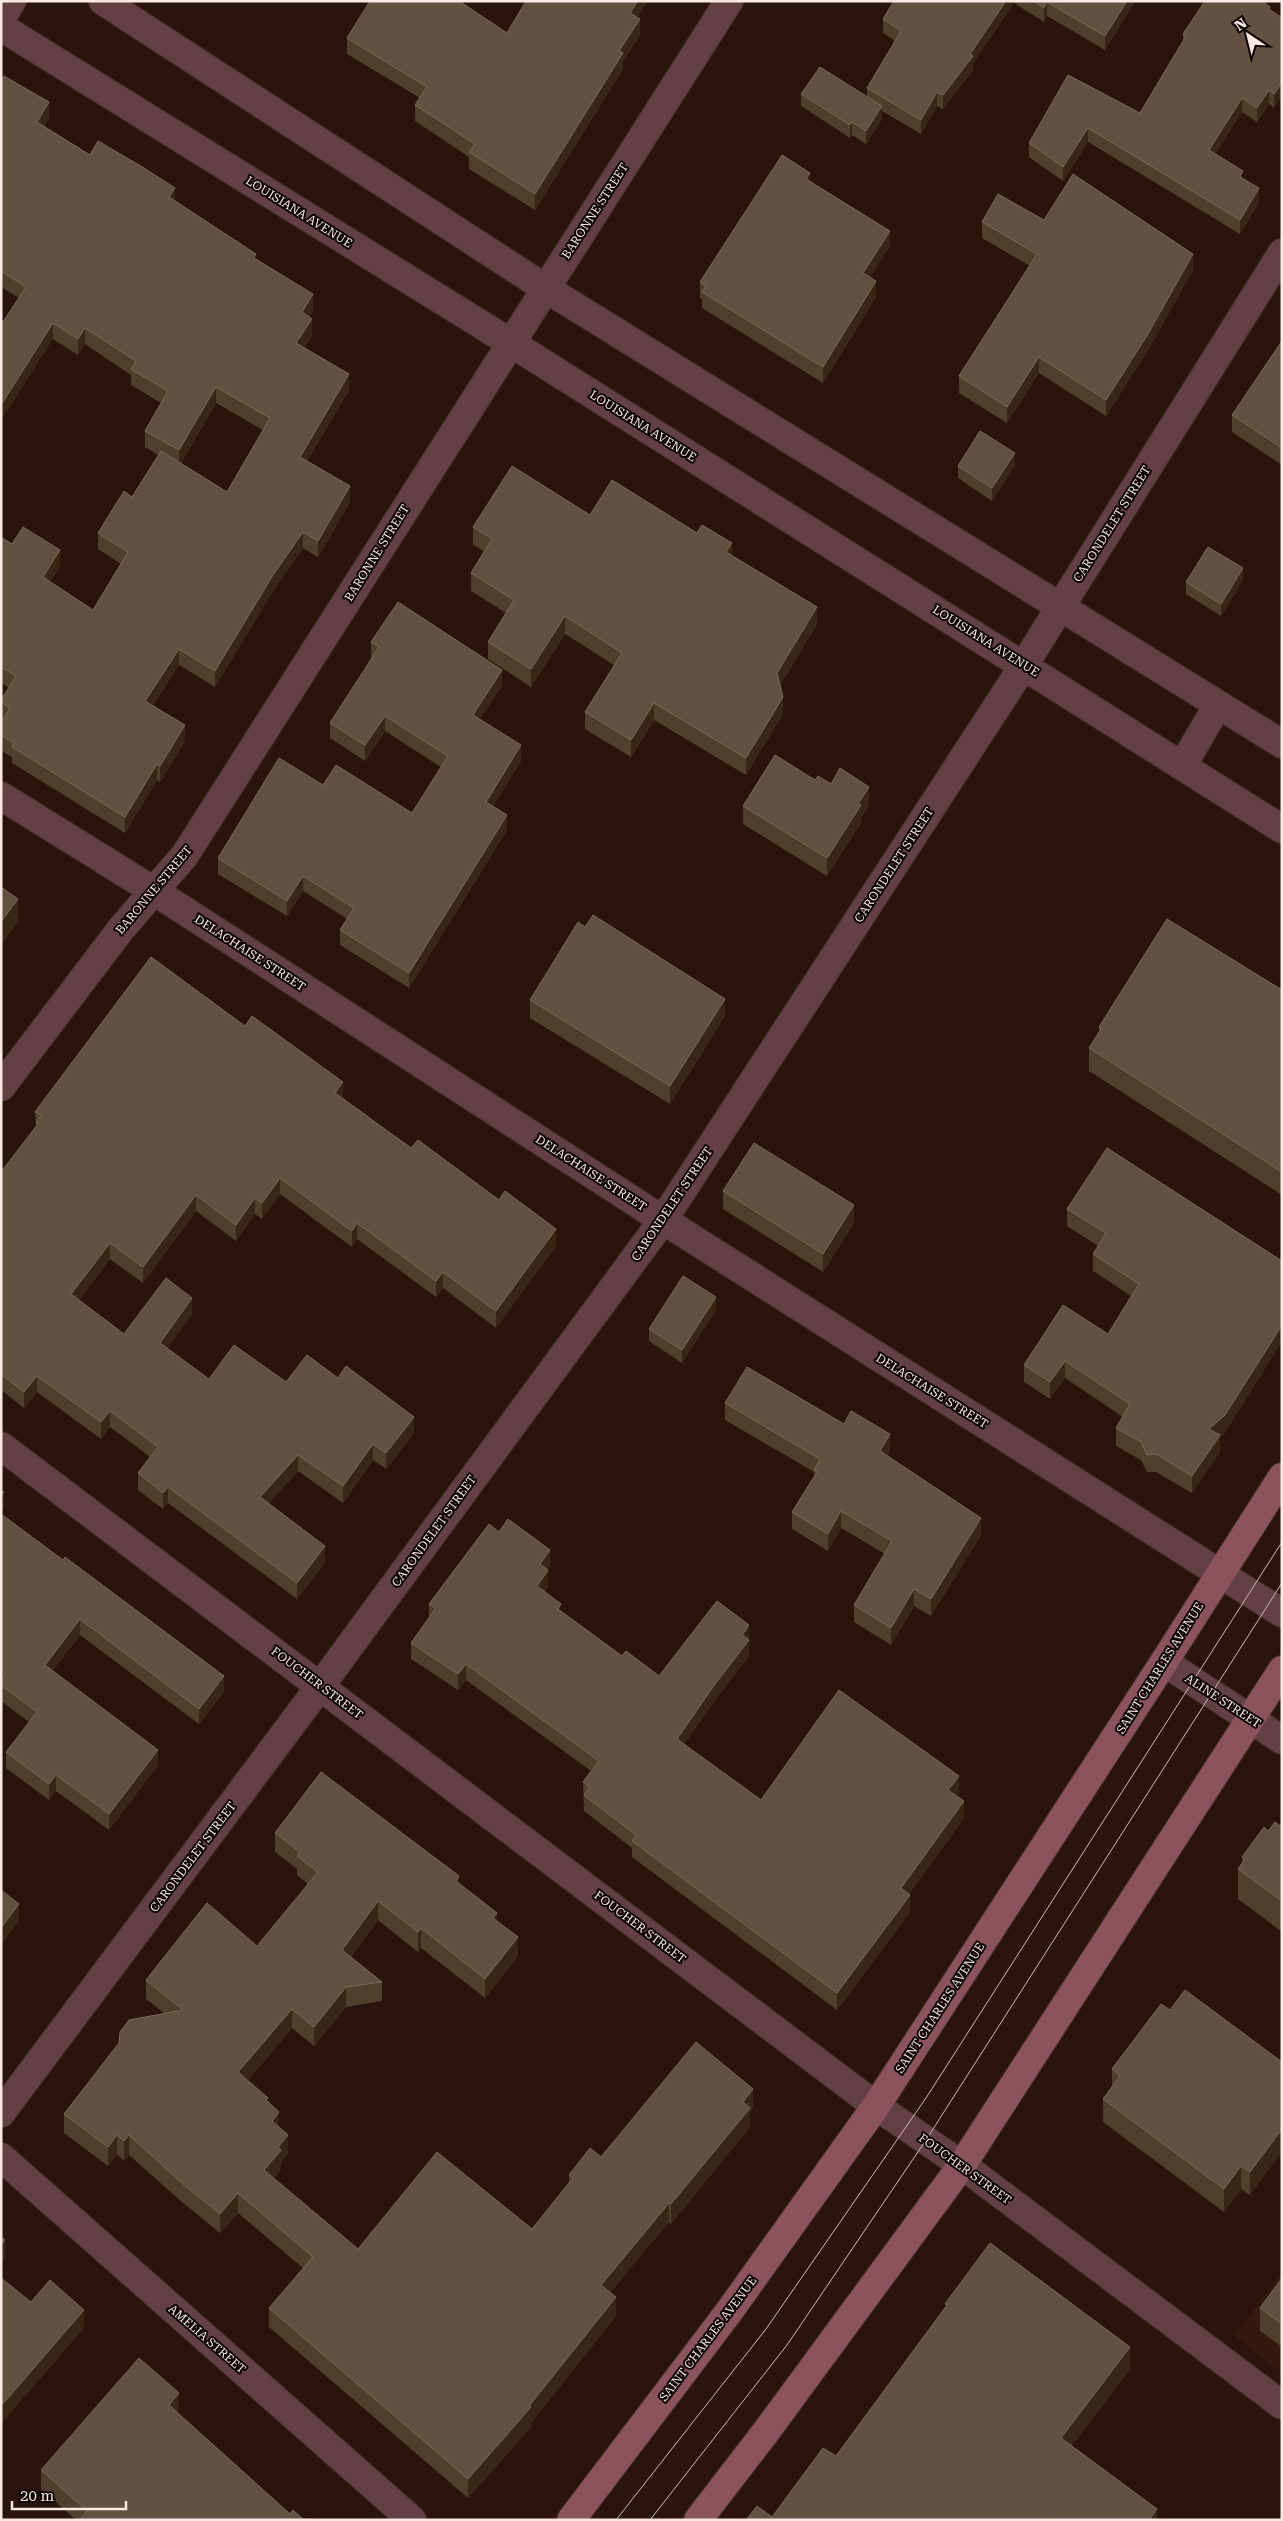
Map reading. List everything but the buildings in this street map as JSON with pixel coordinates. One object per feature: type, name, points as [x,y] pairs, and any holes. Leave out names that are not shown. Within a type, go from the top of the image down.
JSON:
[{"type":"main road","name":"SAINT CHARLES AVENUE","points":[[571,2520],[728,2313],[876,2106],[1282,1477]]},
{"type":"main road","points":[[698,2520],[826,2351],[962,2165],[1282,1670]]},
{"type":"street","points":[[1,18],[12,1]]},
{"type":"street","points":[[103,1],[546,288],[1282,744]]},
{"type":"street","name":"BARONNE STREET","points":[[1,1087],[121,929],[185,855],[729,1]]},
{"type":"street","name":"LOUISIANA AVENUE","points":[[1,27],[510,343],[1282,829]]},
{"type":"street","name":"CARONDELET STREET","points":[[1,2113],[321,1685],[663,1220],[1024,665],[1059,606],[1282,253]]},
{"type":"street","points":[[1182,766],[1218,706]]},
{"type":"street","name":"DELACHAISE STREET","points":[[1,796],[154,891],[663,1220],[1282,1613]]},
{"type":"street","name":"FOUCHER STREET","points":[[1,1446],[321,1685],[876,2106],[962,2165],[1282,2405]]},
{"type":"street","name":"ALINE STREET","points":[[1164,1662],[1252,1718],[1282,1740]]},
{"type":"street","name":"AMELIA STREET","points":[[1,2157],[412,2520]]},
{"type":"shaded area","points":[[1282,2272],[1282,2373],[1234,2336]]},
{"type":"tram line","points":[[616,2520],[766,2329],[926,2098],[1282,1542]]},
{"type":"tram line","points":[[650,2520],[787,2345],[926,2140],[1282,1583]]}]
